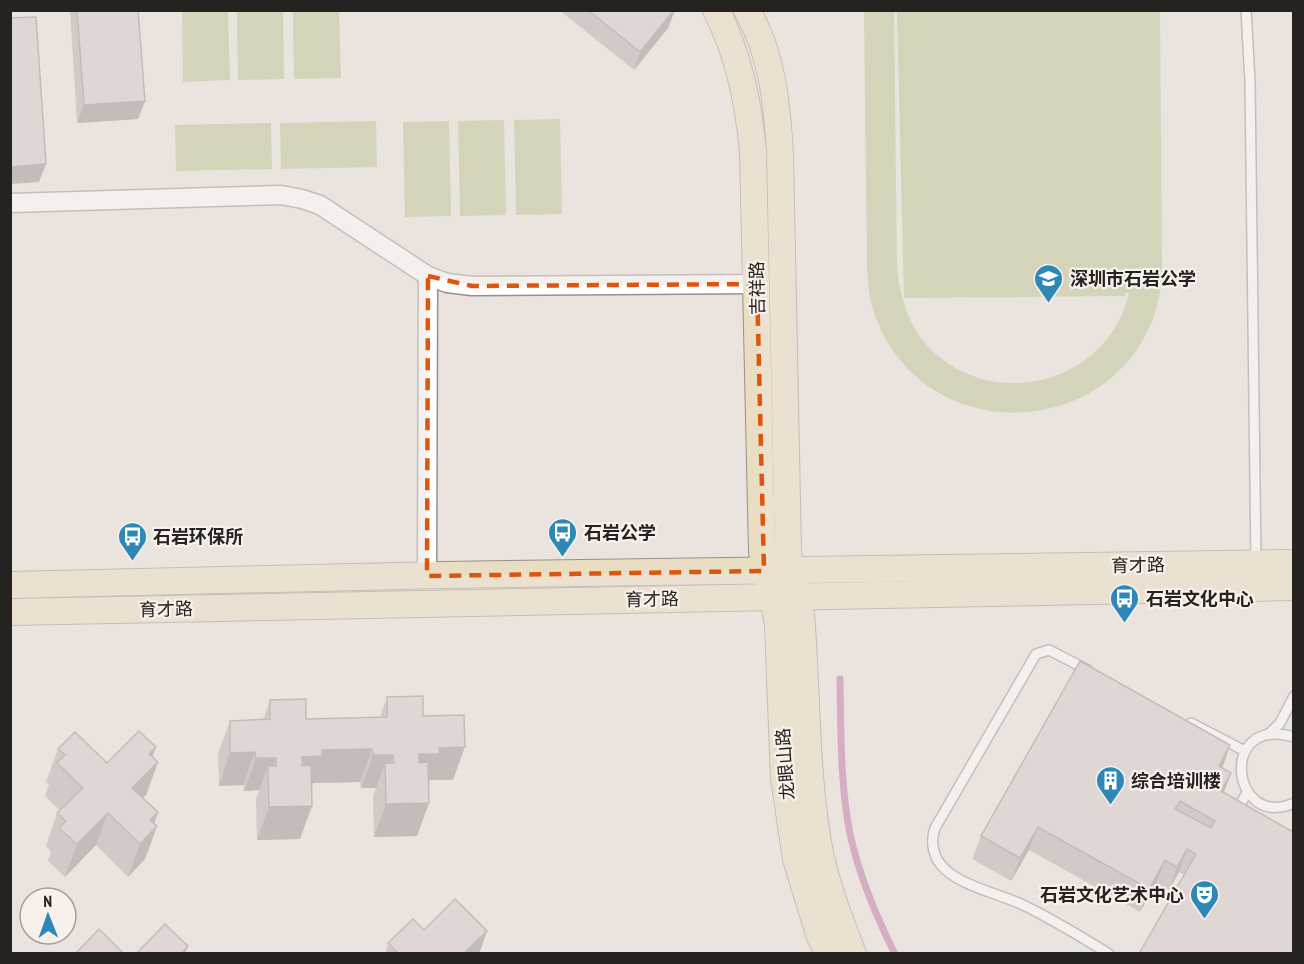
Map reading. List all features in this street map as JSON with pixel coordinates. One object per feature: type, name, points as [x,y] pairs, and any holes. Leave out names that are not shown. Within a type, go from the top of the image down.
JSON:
[{"type":"street","name":"吉祥路","points":[[716,10],[740,68],[749,108],[754,172],[760,513],[764,571]]},
{"type":"street","name":"吉祥路","points":[[747,10],[767,56],[777,106],[790,570]]},
{"type":"street","points":[[10,203],[281,195],[320,205],[428,276],[447,283],[472,285],[757,284]]},
{"type":"street","points":[[427,576],[428,276]]},
{"type":"street","name":"育才路","points":[[10,585],[427,576],[1293,563]]},
{"type":"street","name":"龙眼山路","points":[[790,570],[778,626],[784,778],[796,859],[820,937],[829,954]]},
{"type":"street","name":"龙眼山路","points":[[764,571],[802,624],[809,769],[817,838],[833,904],[853,954]]},
{"type":"street","name":"育才路","points":[[10,612],[1293,587]]},
{"type":"lane","points":[[1246,10],[1250,82],[1256,563]]},
{"type":"lane","points":[[1095,674],[1049,650],[1036,654],[935,828],[932,839],[933,849],[946,871],[997,897],[1028,907],[1109,954]]},
{"type":"lane","points":[[1270,734],[1280,723],[1293,696]]},
{"type":"lane","points":[[1187,721],[1245,751]]},
{"type":"lane","points":[[1293,737],[1282,733],[1258,738],[1245,751],[1240,769],[1242,782],[1247,792],[1256,801],[1267,806],[1279,807],[1293,803]]},
{"type":"lane","points":[[1230,822],[1247,792]]},
{"type":"highlighted area","points":[[428,276],[472,286],[757,284],[764,571],[427,576]]},
{"type":"green space","points":[[182,11],[228,11],[230,80],[183,82]]},
{"type":"green space","points":[[237,11],[283,11],[284,79],[238,80]]},
{"type":"green space","points":[[293,11],[339,11],[341,78],[294,79]]},
{"type":"green space","points":[[864,11],[894,11],[897,268],[902,298],[909,317],[926,344],[952,366],[981,379],[1012,383],[1043,380],[1072,368],[1097,350],[1117,325],[1129,293],[1125,296],[904,298],[897,11],[1160,11],[1162,267],[1159,298],[1154,316],[1131,358],[1098,388],[1058,406],[1016,413],[973,407],[933,390],[900,360],[876,318],[868,282]]},
{"type":"green space","points":[[560,119],[562,214],[516,215],[514,120]]},
{"type":"green space","points":[[504,120],[506,215],[460,216],[458,121]]},
{"type":"green space","points":[[376,121],[377,167],[281,169],[280,123]]},
{"type":"green space","points":[[449,121],[451,216],[405,217],[403,122]]},
{"type":"green space","points":[[271,123],[272,169],[176,171],[175,125]]},
{"type":"building","points":[[77,10],[138,10],[145,101],[84,105]]},
{"type":"building","points":[[588,10],[674,10],[640,52]]},
{"type":"building","points":[[36,17],[46,164],[10,167],[10,18]]},
{"type":"building","points":[[1080,661],[1230,745],[1219,766],[1231,773],[1221,791],[1293,832],[1293,954],[1139,954],[1196,854],[1187,849],[1177,867],[1165,860],[1149,889],[1038,827],[1020,858],[981,836]],"holes":[[[1180,801],[1215,821],[1211,828],[1175,809]]]},
{"type":"building","points":[[423,696],[423,716],[464,715],[465,747],[439,748],[440,754],[419,754],[419,763],[428,762],[429,803],[386,804],[385,763],[394,763],[393,755],[373,755],[372,749],[322,750],[322,756],[302,757],[302,766],[311,765],[312,806],[269,807],[268,766],[276,766],[276,758],[256,758],[255,752],[230,753],[230,721],[270,719],[270,700],[306,699],[306,719],[387,717],[387,697]]},
{"type":"building","points":[[139,731],[156,747],[149,754],[158,762],[132,788],[158,812],[150,820],[157,826],[140,844],[108,813],[77,844],[59,828],[66,821],[57,813],[83,788],[57,763],[65,755],[58,749],[75,732],[107,763]]},
{"type":"building","points":[[455,899],[487,931],[466,951],[469,954],[399,954],[388,943],[413,919],[424,930]]},
{"type":"building","points":[[165,924],[188,946],[181,954],[136,954]]},
{"type":"building","points":[[99,929],[124,954],[75,954]]},
{"type":"waterway","points":[[840,679],[843,776],[850,834],[869,895],[895,954]]},
{"type":"place","name":"深圳市石岩公学","points":[[1049,304]]},
{"type":"place","name":"石岩公学","points":[[563,558]]},
{"type":"place","name":"石岩环保所","points":[[132,562]]},
{"type":"place","name":"石岩文化中心","points":[[1125,624]]},
{"type":"place","name":"综合培训楼","points":[[1110,806]]},
{"type":"place","name":"石岩文化艺术中心","points":[[1205,920]]}]
